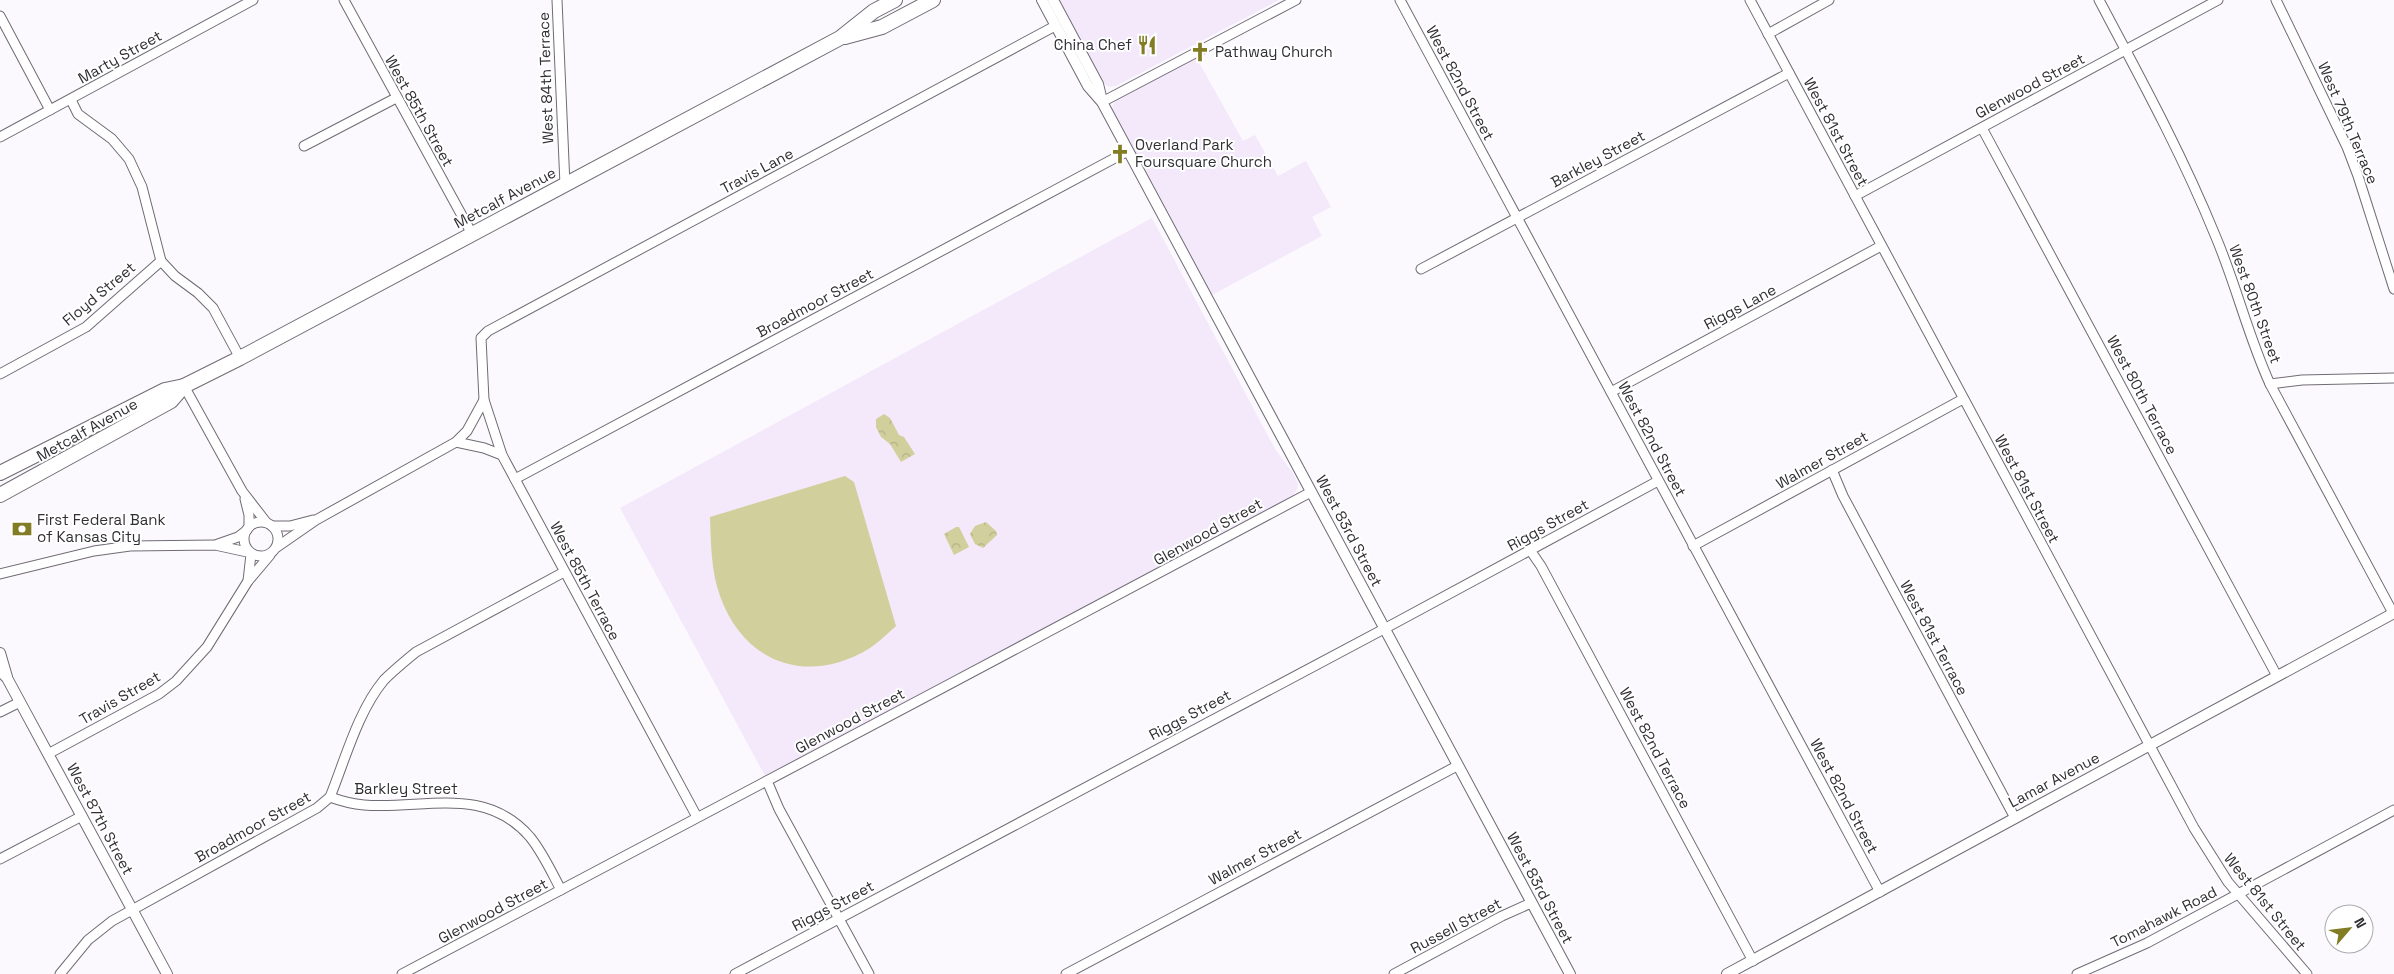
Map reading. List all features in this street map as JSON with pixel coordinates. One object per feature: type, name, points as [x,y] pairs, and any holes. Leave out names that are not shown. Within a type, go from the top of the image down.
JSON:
[{"type":"main road","name":"Metcalf Avenue","points":[[0,474],[165,390],[184,386],[240,358],[840,38],[874,11],[895,0]]},
{"type":"main road","name":"Metcalf Avenue","points":[[840,38],[882,27],[933,0]]},
{"type":"main road","name":"Metcalf Avenue","points":[[0,496],[171,401],[184,386]]},
{"type":"street","name":"Marty Street","points":[[0,137],[252,0]]},
{"type":"street","name":"West 85th Street","points":[[344,0],[472,234]]},
{"type":"street","name":"West 84th Terrace","points":[[557,0],[565,185]]},
{"type":"street","name":"West 83rd Street","points":[[1042,0],[1088,86],[1102,102],[1570,974]]},
{"type":"street","name":"West 83rd Street","points":[[1053,0],[1098,84],[1102,102]]},
{"type":"street","points":[[1102,102],[1296,0]]},
{"type":"street","name":"West 82nd Street","points":[[1400,0],[1880,892]]},
{"type":"street","name":"West 81st Street","points":[[1750,0],[2194,828],[2238,894],[2307,974]]},
{"type":"street","points":[[1768,34],[1829,0]]},
{"type":"street","name":"West 80th Street","points":[[2099,0],[2165,124],[2197,191],[2226,262],[2254,350],[2270,384],[2393,613]]},
{"type":"street","name":"Glenwood Street","points":[[1855,196],[2218,0]]},
{"type":"street","name":"West 79th Terrace","points":[[2276,0],[2347,147],[2394,288]]},
{"type":"street","points":[[0,16],[50,110]]},
{"type":"street","name":"Travis Lane","points":[[480,347],[481,338],[488,331],[1055,26]]},
{"type":"street","name":"Barkley Street","points":[[1421,269],[1788,73]]},
{"type":"street","points":[[304,146],[396,98]]},
{"type":"street","points":[[71,100],[78,114],[112,139],[130,159],[142,187],[160,261],[175,276],[198,292],[213,308],[240,358]]},
{"type":"street","name":"West 80th Terrace","points":[[1982,128],[2278,676]]},
{"type":"street","name":"Broadmoor Street","points":[[515,479],[1128,151]]},
{"type":"street","name":"Riggs Lane","points":[[1611,392],[1882,246]]},
{"type":"street","name":"Floyd Street","points":[[0,374],[86,327],[160,261]]},
{"type":"street","name":"West 85th Terrace","points":[[480,347],[484,400],[502,455],[697,817]]},
{"type":"street","points":[[2270,384],[2302,380],[2394,378]]},
{"type":"street","points":[[184,386],[242,492],[279,537],[277,547]]},
{"type":"street","name":"Walmer Street","points":[[1693,546],[1963,399]]},
{"type":"street","points":[[0,574],[94,551],[130,546],[215,545],[259,556],[270,555],[277,547],[316,520],[456,442],[467,431],[484,400]]},
{"type":"street","points":[[456,442],[484,448],[502,455]]},
{"type":"street","name":"West 81st Terrace","points":[[1832,470],[1843,496],[2015,818]]},
{"type":"street","name":"Riggs Street","points":[[735,974],[1658,481]]},
{"type":"street","points":[[242,492],[249,515],[248,529],[244,541],[249,553]]},
{"type":"street","name":"Glenwood Street","points":[[402,974],[1311,492]]},
{"type":"street","points":[[215,545],[233,539],[256,523],[290,526],[316,520]]},
{"type":"street","name":"West 82nd Terrace","points":[[1530,550],[1541,566],[1753,960]]},
{"type":"street","name":"Travis Street","points":[[248,581],[249,553]]},
{"type":"street","name":"Travis Street","points":[[48,754],[159,694],[176,681],[207,647],[248,581],[270,555]]},
{"type":"street","name":"Broadmoor Street","points":[[60,974],[88,940],[101,928],[317,808],[330,797],[371,699],[398,666],[416,652],[564,572]]},
{"type":"street","name":"Lamar Avenue","points":[[1727,974],[2393,613]]},
{"type":"street","name":"West 87th Street","points":[[0,653],[3,674],[167,974]]},
{"type":"street","points":[[0,712],[20,702]]},
{"type":"street","name":"Walmer Street","points":[[1066,974],[1458,766]]},
{"type":"street","points":[[767,781],[779,809],[869,974]]},
{"type":"street","name":"Barkley Street","points":[[330,797],[364,805],[450,802],[475,805],[493,810],[510,820],[532,839],[561,890]]},
{"type":"street","name":"Tomahawk Road","points":[[2077,974],[2146,944],[2394,810]]},
{"type":"street","points":[[0,859],[82,816]]},
{"type":"street","name":"Russell Street","points":[[1394,974],[1502,916],[1531,903]]},
{"type":"shaded area","points":[[1059,0],[1279,0],[1116,86],[1109,87],[1101,81]]},
{"type":"shaded area","points":[[1196,57],[1243,141],[1255,135],[1278,176],[1306,161],[1331,207],[1312,217],[1322,236],[1212,295],[1112,108],[1115,100]]},
{"type":"shaded area","points":[[1152,218],[1275,449],[1293,473],[1298,484],[1293,496],[765,776],[620,508]]},
{"type":"green space","points":[[884,414],[890,418],[899,435],[904,437],[915,454],[901,462],[890,444],[881,437],[876,427],[876,419]]},
{"type":"green space","points":[[845,476],[854,482],[896,626],[870,648],[847,659],[824,665],[802,666],[781,662],[762,652],[745,638],[731,619],[720,596],[715,577],[710,517]]},
{"type":"green space","points":[[986,522],[996,531],[997,535],[983,548],[975,544],[970,534],[975,526]]},
{"type":"green space","points":[[959,527],[969,547],[954,555],[944,534]]},
{"type":"place","name":"China Chef","points":[[1147,45]]},
{"type":"place","name":"Pathway Church","points":[[1200,52]]},
{"type":"place","name":"Overland Park Foursquare Church","points":[[1120,154]]},
{"type":"place","name":"First Federal Bank of Kansas City","points":[[22,529]]}]
